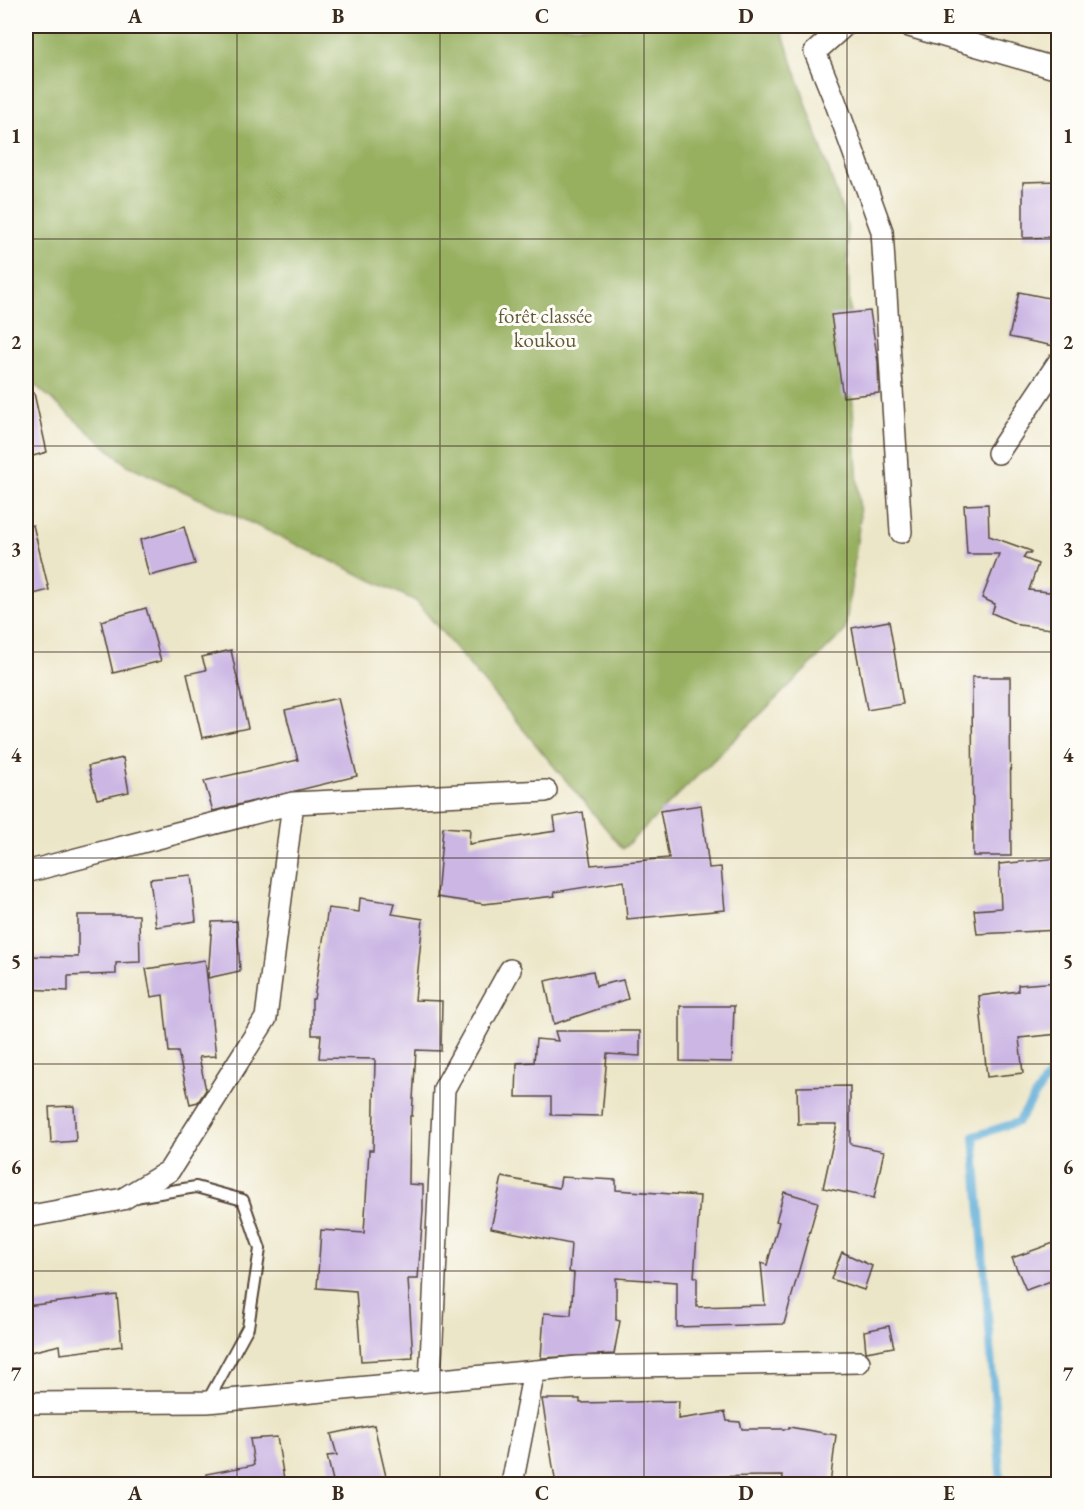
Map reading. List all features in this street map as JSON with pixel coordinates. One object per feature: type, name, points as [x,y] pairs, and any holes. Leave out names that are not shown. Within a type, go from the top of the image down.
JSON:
[{"type":"street","points":[[844,26],[814,52],[835,101],[882,231],[901,532]]},
{"type":"street","points":[[909,26],[1059,69]]},
{"type":"street","points":[[998,453],[1059,363]]},
{"type":"street","points":[[26,872],[292,803],[546,791]]},
{"type":"street","points":[[26,1215],[31,1216],[123,1199],[169,1171],[266,1018],[292,803]]},
{"type":"street","points":[[430,1381],[444,1089],[510,970]]},
{"type":"street","points":[[26,1403],[207,1402],[578,1367],[859,1362]]},
{"type":"street","points":[[512,1485],[534,1371]]},
{"type":"lane","points":[[123,1199],[196,1187],[243,1200],[260,1249],[248,1327],[207,1402]]},
{"type":"green space","name":"forêt classée koukou","points":[[26,26],[780,26],[847,224],[852,392],[860,519],[845,631],[623,849],[416,601],[126,464],[26,377]]},
{"type":"building","points":[[1059,181],[1059,237],[1023,238],[1023,182]]},
{"type":"building","points":[[1019,292],[1059,300],[1059,347],[1009,337]]},
{"type":"building","points":[[870,311],[878,362],[879,393],[843,397],[831,315]]},
{"type":"building","points":[[34,393],[47,452],[26,458],[26,394]]},
{"type":"building","points":[[988,504],[989,536],[1031,551],[1023,558],[1038,564],[1029,590],[1059,593],[1059,630],[1019,625],[992,613],[995,604],[982,598],[999,554],[967,554],[964,505]]},
{"type":"building","points":[[33,525],[49,590],[26,596],[26,526]]},
{"type":"building","points":[[184,527],[195,564],[149,576],[140,540]]},
{"type":"building","points":[[146,608],[161,661],[113,673],[101,621]]},
{"type":"building","points":[[889,621],[903,704],[867,710],[852,628]]},
{"type":"building","points":[[231,650],[248,728],[202,738],[187,674],[206,670],[202,657]]},
{"type":"building","points":[[972,677],[1010,677],[1011,856],[973,856]]},
{"type":"building","points":[[338,698],[357,776],[213,811],[204,781],[298,760],[285,710]]},
{"type":"building","points":[[123,758],[129,792],[97,799],[88,766]]},
{"type":"building","points":[[701,805],[709,868],[721,867],[725,910],[627,919],[624,881],[554,892],[555,896],[484,904],[437,897],[443,827],[470,829],[469,844],[556,831],[554,817],[583,812],[591,865],[669,858],[660,811]]},
{"type":"building","points":[[1059,858],[1059,930],[977,934],[974,910],[1001,908],[999,864]]},
{"type":"building","points":[[191,875],[196,921],[156,927],[150,879]]},
{"type":"building","points":[[360,898],[395,903],[392,914],[423,919],[415,1000],[442,1001],[441,1051],[416,1050],[412,1116],[410,1116],[409,1184],[423,1185],[418,1279],[408,1279],[413,1358],[361,1361],[356,1291],[317,1288],[321,1230],[364,1233],[369,1150],[373,1150],[375,1059],[319,1058],[321,1035],[312,1035],[312,999],[314,999],[328,908],[359,912]]},
{"type":"building","points":[[78,915],[139,915],[140,962],[116,963],[116,974],[68,976],[68,991],[26,989],[26,956],[78,957]]},
{"type":"building","points":[[237,921],[240,971],[208,978],[212,922]]},
{"type":"building","points":[[205,960],[216,1056],[199,1057],[206,1090],[198,1102],[190,1104],[178,1052],[169,1052],[163,995],[151,997],[146,969]]},
{"type":"building","points":[[593,971],[596,986],[623,980],[628,999],[554,1024],[545,981]]},
{"type":"building","points":[[1059,982],[1059,1034],[1019,1038],[1023,1073],[987,1077],[979,996],[1018,991],[1018,985]]},
{"type":"building","points":[[680,1006],[734,1006],[732,1062],[680,1061]]},
{"type":"building","points":[[555,1031],[640,1031],[640,1056],[607,1054],[602,1116],[551,1115],[551,1097],[516,1097],[517,1063],[534,1062],[536,1039],[558,1041]]},
{"type":"building","points":[[850,1086],[850,1144],[884,1151],[874,1198],[823,1188],[837,1124],[798,1124],[797,1087]]},
{"type":"building","points":[[74,1106],[76,1141],[51,1143],[49,1107]]},
{"type":"building","points":[[502,1177],[559,1188],[561,1177],[616,1180],[616,1190],[700,1196],[694,1277],[697,1277],[697,1307],[765,1305],[761,1263],[767,1265],[779,1222],[776,1221],[784,1192],[818,1202],[784,1324],[677,1327],[677,1282],[616,1278],[616,1320],[620,1321],[614,1354],[541,1358],[544,1313],[571,1315],[574,1273],[569,1272],[571,1244],[491,1228]]},
{"type":"building","points":[[1059,1241],[1059,1278],[1026,1290],[1012,1258]]},
{"type":"building","points":[[842,1252],[872,1266],[864,1290],[831,1279]]},
{"type":"building","points":[[117,1295],[122,1346],[61,1354],[60,1345],[26,1353],[26,1306]]},
{"type":"building","points":[[889,1326],[894,1347],[866,1352],[864,1331]]},
{"type":"building","points":[[542,1399],[580,1399],[580,1403],[679,1401],[678,1419],[725,1412],[727,1421],[740,1422],[742,1429],[789,1429],[789,1427],[836,1435],[830,1485],[782,1485],[783,1476],[685,1477],[686,1485],[556,1485]]},
{"type":"building","points":[[374,1425],[388,1485],[334,1485],[327,1456],[337,1455],[331,1434]]},
{"type":"building","points":[[277,1437],[285,1485],[207,1485],[206,1474],[254,1465],[250,1439]]},
{"type":"waterway","points":[[1001,1484],[974,1136],[1018,1122],[1058,1061]]}]
